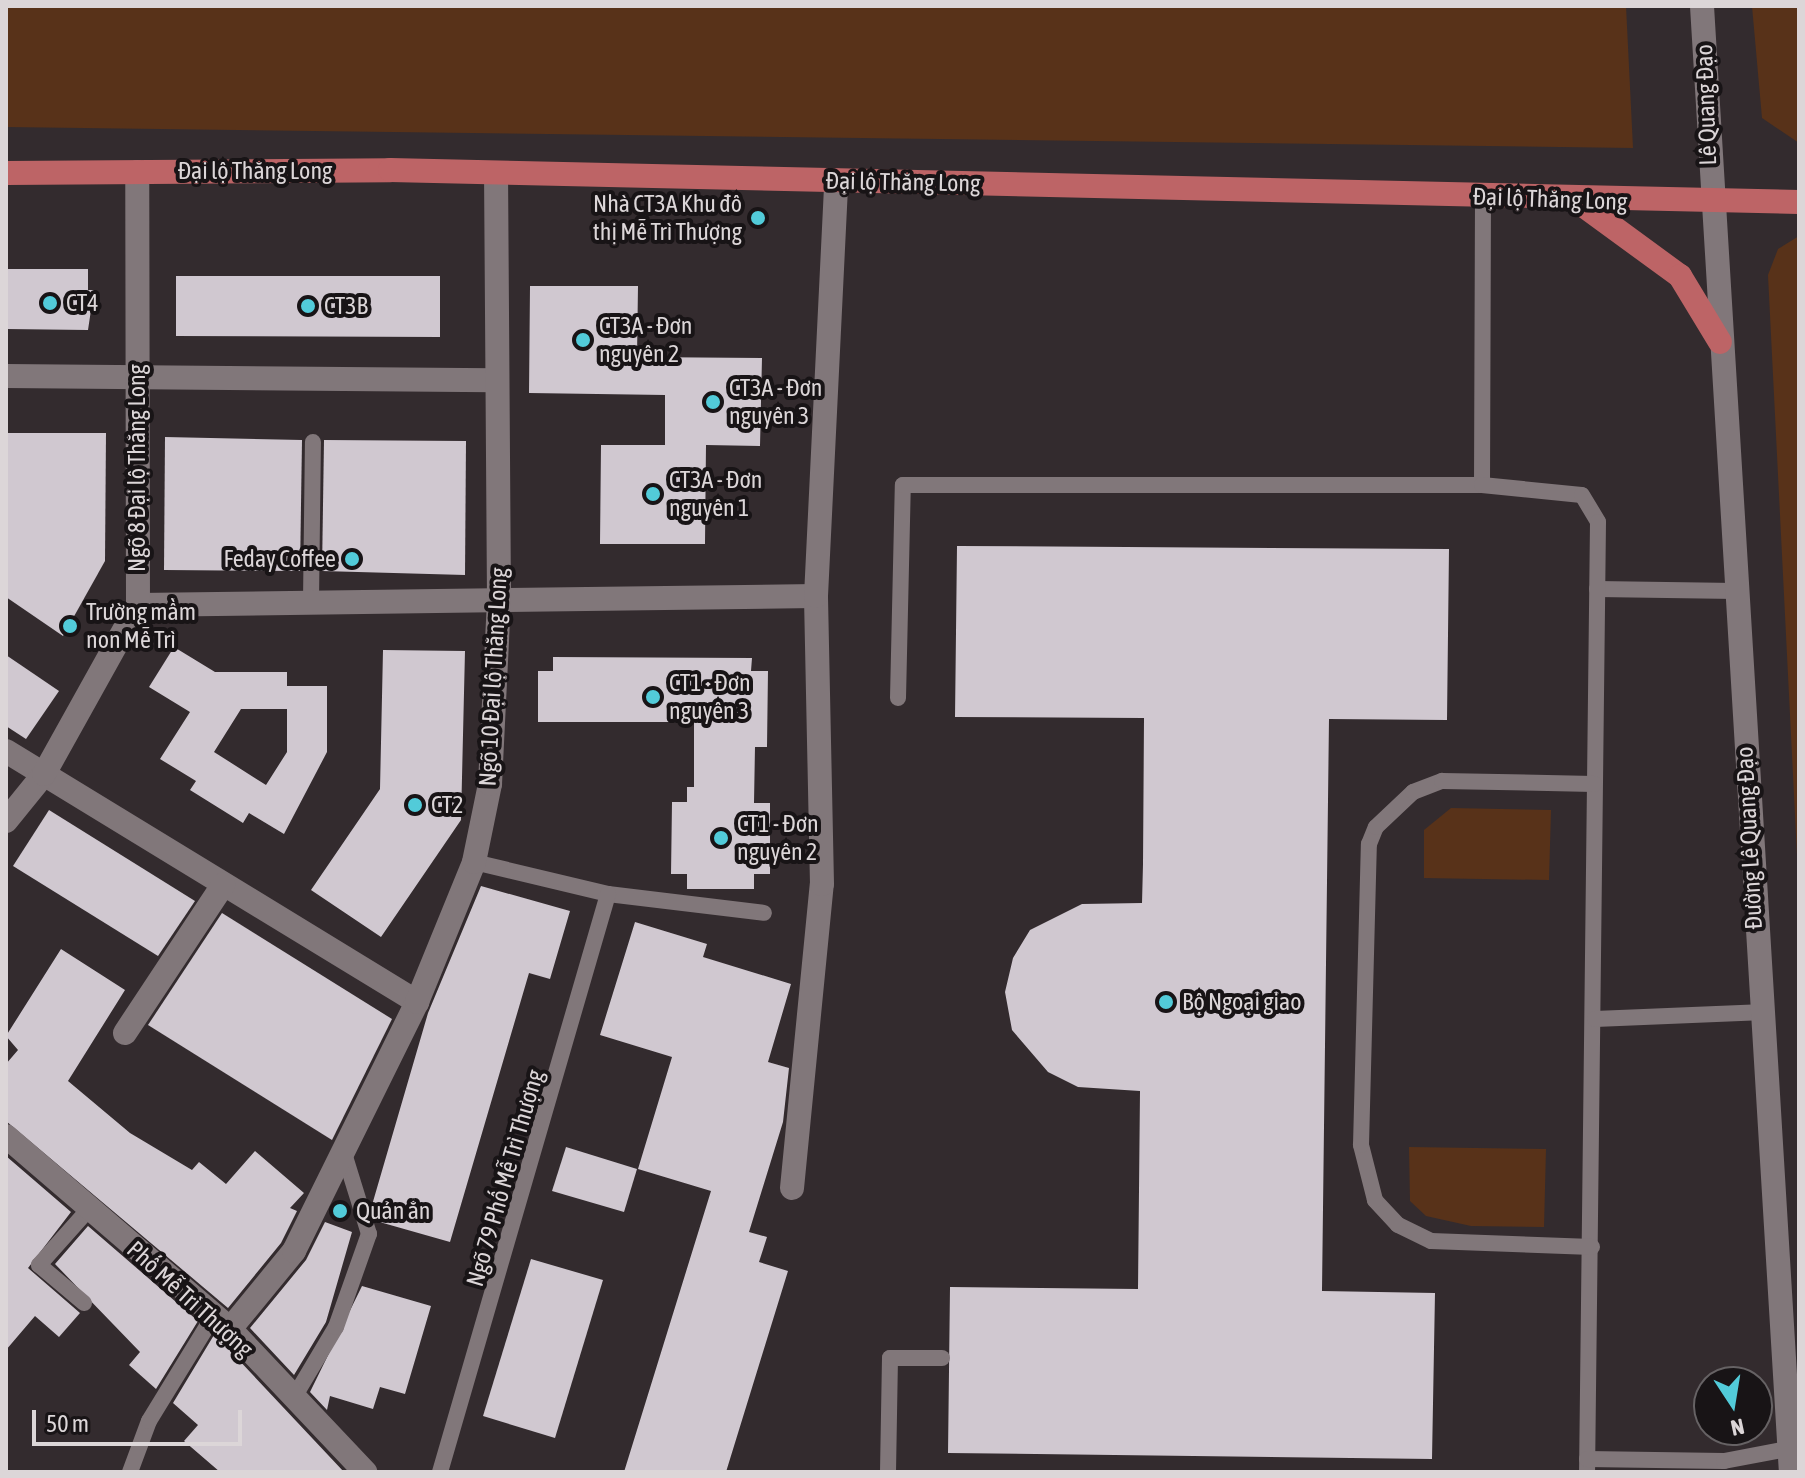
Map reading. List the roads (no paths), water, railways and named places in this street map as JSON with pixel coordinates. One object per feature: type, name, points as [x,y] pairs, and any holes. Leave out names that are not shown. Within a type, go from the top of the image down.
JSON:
[{"type":"main road","name":"Đại lộ Thăng Long","points":[[6,173],[496,173],[1710,204],[1799,202]]},
{"type":"main road","points":[[1576,200],[1680,276],[1720,342]]},
{"type":"street","name":"Lê Quang Đạo","points":[[1702,6],[1710,204]]},
{"type":"street","name":"Ngõ 8 Đại lộ Thăng Long","points":[[6,821],[44,774],[138,605],[137,172]]},
{"type":"street","name":"Ngõ 10 Đại lộ Thăng Long","points":[[222,1322],[294,1251],[417,1002],[474,862],[490,784],[499,599],[494,380],[496,173]]},
{"type":"street","points":[[792,1188],[822,884],[816,596],[836,180]]},
{"type":"street","name":"Đường Lê Quang Đạo","points":[[1710,204],[1789,1460]]},
{"type":"street","points":[[6,376],[136,372],[494,380]]},
{"type":"street","points":[[138,605],[816,596]]},
{"type":"street","points":[[6,751],[417,1002]]},
{"type":"street","points":[[125,1033],[223,885]]},
{"type":"street","name":"Phố Mễ Trì Thượng","points":[[6,1136],[88,1210],[222,1322],[365,1472]]},
{"type":"lane","points":[[1482,485],[1483,197]]},
{"type":"lane","points":[[311,601],[313,442]]},
{"type":"lane","points":[[898,698],[903,485],[1482,485],[1582,495],[1598,522],[1594,784],[1595,1019],[1587,1465],[1789,1460]]},
{"type":"lane","points":[[1597,589],[1736,591]]},
{"type":"lane","points":[[1592,1247],[1431,1241],[1398,1225],[1375,1200],[1361,1145],[1369,844],[1376,827],[1413,792],[1442,781],[1594,784]]},
{"type":"lane","points":[[474,862],[608,894],[764,913]]},
{"type":"lane","name":"Ngõ 79 Phố Mễ Trì Thượng","points":[[440,1472],[608,894]]},
{"type":"lane","points":[[1595,1019],[1759,1012]]},
{"type":"lane","points":[[293,1399],[336,1327],[369,1234],[344,1153]]},
{"type":"lane","points":[[84,1303],[39,1265],[88,1210]]},
{"type":"lane","points":[[130,1472],[149,1421],[222,1322]]},
{"type":"lane","points":[[888,1472],[890,1358],[942,1358]]},
{"type":"place","name":"Nhà CT3A Khu đô thị Mễ Trì Thượng","points":[[758,218]]},
{"type":"place","name":"CT4","points":[[50,303]]},
{"type":"place","name":"CT3B","points":[[308,306]]},
{"type":"place","name":"CT3A - Đơn nguyên 2","points":[[583,340]]},
{"type":"place","name":"CT3A - Đơn nguyên 3","points":[[713,402]]},
{"type":"place","name":"CT3A - Đơn nguyên 1","points":[[653,494]]},
{"type":"place","name":"Feday Coffee","points":[[352,559]]},
{"type":"place","name":"Trường mầm non Mễ Trì","points":[[70,626]]},
{"type":"place","name":"CT1 - Đơn nguyên 3","points":[[653,697]]},
{"type":"place","name":"CT2","points":[[415,805]]},
{"type":"place","name":"CT1 - Đơn nguyên 2","points":[[721,838]]},
{"type":"place","name":"Bộ Ngoại giao","points":[[1166,1002]]},
{"type":"place","name":"Quán ăn","points":[[340,1211]]}]
